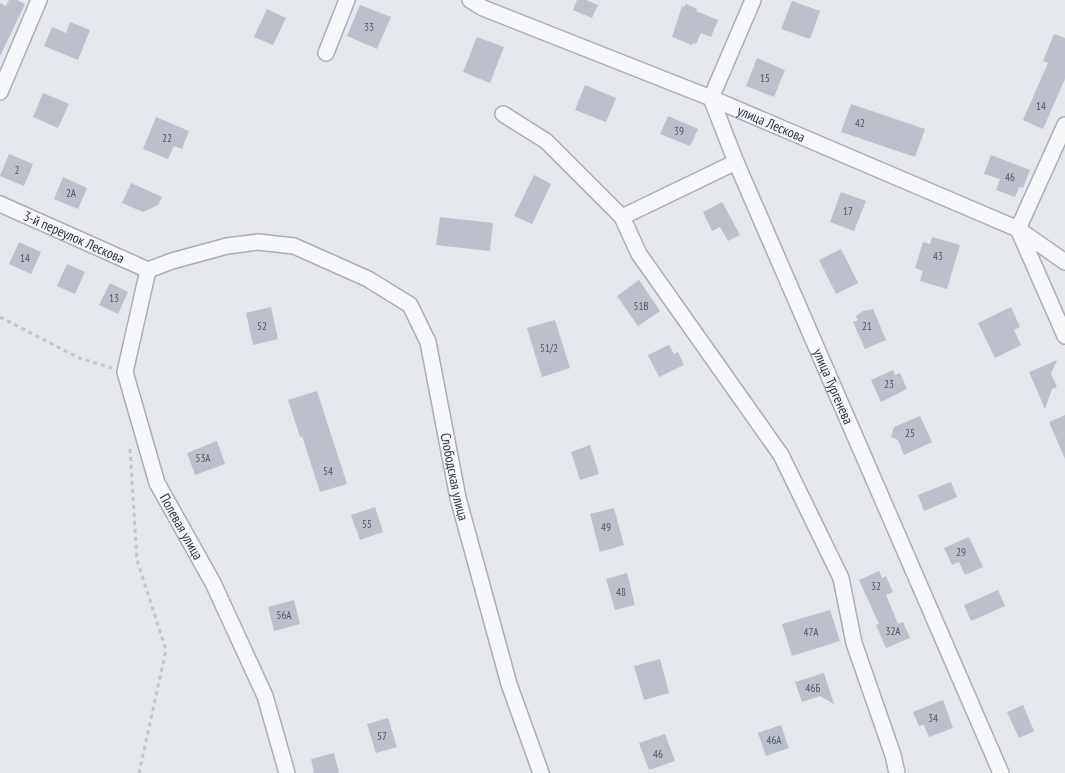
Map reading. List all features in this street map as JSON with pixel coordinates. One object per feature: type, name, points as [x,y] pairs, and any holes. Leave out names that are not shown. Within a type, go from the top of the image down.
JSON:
[{"type":"street","points":[[0,92],[39,0]]},
{"type":"street","points":[[326,53],[347,0]]},
{"type":"street","name":"улица Лескова","points":[[470,0],[483,8],[711,98],[1018,229],[1065,262]]},
{"type":"street","points":[[711,98],[753,0]]},
{"type":"street","name":"улица Тургенева","points":[[711,98],[736,162],[1001,773]]},
{"type":"street","points":[[504,114],[546,141],[622,217],[638,254],[781,455],[841,578],[854,643],[893,754],[897,773]]},
{"type":"street","points":[[1065,125],[1018,229],[1065,336]]},
{"type":"street","points":[[622,217],[736,162]]},
{"type":"street","name":"3-й переулок Лескова","points":[[0,204],[148,270]]},
{"type":"street","name":"Слободская улица","points":[[148,270],[172,261],[227,246],[258,242],[294,246],[368,279],[410,305],[428,342],[458,498],[509,684],[541,773]]},
{"type":"street","name":"Полевая улица","points":[[148,270],[125,372],[157,483],[213,583],[265,696],[288,773]]},
{"type":"path","points":[[0,317],[79,358],[125,372]]},
{"type":"path","points":[[129,441],[137,560],[166,650],[138,773]]},
{"type":"building","points":[[9,0],[17,0],[25,4],[0,56],[0,3],[6,6]]},
{"type":"building","points":[[577,0],[586,0],[598,5],[592,18],[573,10]]},
{"type":"building","points":[[792,1],[820,11],[810,39],[781,29]]},
{"type":"building","points":[[686,4],[697,9],[696,11],[718,20],[711,37],[701,33],[696,44],[693,43],[692,45],[672,37],[682,6],[684,7]]},
{"type":"building","points":[[360,5],[391,17],[377,49],[347,36]]},
{"type":"building","points":[[267,9],[286,18],[273,45],[254,37]]},
{"type":"building","points":[[70,22],[90,30],[78,60],[44,46],[52,27],[66,33]]},
{"type":"building","points":[[1054,34],[1065,38],[1065,79],[1043,129],[1023,120],[1048,63],[1043,61]]},
{"type":"building","points":[[477,37],[504,47],[490,83],[463,72]]},
{"type":"building","points":[[757,58],[785,70],[774,97],[746,86]]},
{"type":"building","points":[[585,85],[616,98],[606,122],[575,110]]},
{"type":"building","points":[[43,93],[69,104],[58,128],[33,117]]},
{"type":"building","points":[[851,104],[925,129],[915,157],[841,132]]},
{"type":"building","points":[[668,116],[698,129],[690,146],[660,134]]},
{"type":"building","points":[[156,117],[189,131],[182,149],[174,146],[168,159],[143,149]]},
{"type":"building","points":[[9,154],[33,164],[24,186],[0,176]]},
{"type":"building","points":[[991,155],[1030,170],[1023,188],[1019,187],[1015,197],[996,190],[1000,179],[984,174]]},
{"type":"building","points":[[534,175],[551,184],[532,224],[514,216]]},
{"type":"building","points":[[63,177],[87,188],[78,209],[54,199]]},
{"type":"building","points":[[131,183],[162,197],[158,205],[143,212],[122,203]]},
{"type":"building","points":[[841,192],[866,201],[854,231],[830,222]]},
{"type":"building","points":[[722,202],[740,235],[728,241],[720,227],[712,231],[703,212]]},
{"type":"building","points":[[440,217],[493,223],[490,251],[436,245]]},
{"type":"building","points":[[932,237],[960,245],[947,289],[920,281],[923,271],[915,268],[923,242],[930,244]]},
{"type":"building","points":[[19,242],[41,252],[31,274],[9,264]]},
{"type":"building","points":[[841,249],[858,283],[836,294],[819,260]]},
{"type":"building","points":[[67,264],[85,272],[75,294],[57,286]]},
{"type":"building","points":[[639,280],[660,311],[638,326],[617,296]]},
{"type":"building","points":[[110,283],[128,292],[118,314],[99,305]]},
{"type":"building","points":[[271,307],[278,339],[253,345],[246,313]]},
{"type":"building","points":[[1011,307],[1020,327],[1014,330],[1021,345],[995,358],[978,323]]},
{"type":"building","points":[[873,309],[886,340],[865,349],[853,322],[858,320],[856,316],[863,311]]},
{"type":"building","points":[[555,320],[570,368],[542,377],[527,328]]},
{"type":"building","points":[[669,345],[674,354],[678,352],[684,365],[659,377],[648,355]]},
{"type":"building","points":[[1057,360],[1051,374],[1057,387],[1052,389],[1045,409],[1029,372]]},
{"type":"building","points":[[893,370],[895,375],[900,373],[907,389],[881,402],[871,380]]},
{"type":"building","points":[[317,391],[347,484],[320,492],[288,400]]},
{"type":"building","points":[[1065,415],[1065,459],[1049,422]]},
{"type":"building","points":[[920,416],[932,442],[904,455],[898,440],[891,437],[894,427]]},
{"type":"building","points":[[217,441],[225,464],[195,475],[187,453]]},
{"type":"building","points":[[590,445],[599,474],[580,480],[571,452]]},
{"type":"building","points":[[951,482],[957,497],[924,511],[918,495]]},
{"type":"building","points":[[375,507],[383,532],[360,540],[351,515]]},
{"type":"building","points":[[614,508],[624,545],[600,552],[590,514]]},
{"type":"building","points":[[969,537],[983,567],[965,575],[959,562],[952,565],[944,548]]},
{"type":"building","points":[[879,571],[882,578],[886,576],[893,592],[886,595],[898,624],[903,622],[910,638],[886,648],[876,625],[879,624],[859,580]]},
{"type":"building","points":[[627,573],[635,605],[615,610],[606,579]]},
{"type":"building","points":[[998,590],[1005,606],[971,621],[964,605]]},
{"type":"building","points":[[294,600],[300,624],[274,631],[268,607]]},
{"type":"building","points":[[830,610],[840,641],[792,656],[782,624]]},
{"type":"building","points":[[660,659],[669,693],[644,700],[634,666]]},
{"type":"building","points":[[824,673],[834,704],[820,696],[802,702],[795,682]]},
{"type":"building","points":[[943,700],[953,728],[929,737],[924,725],[919,726],[913,712]]},
{"type":"building","points":[[1023,705],[1034,731],[1019,738],[1007,712]]},
{"type":"building","points":[[388,718],[397,747],[376,753],[367,724]]},
{"type":"building","points":[[781,725],[789,748],[766,756],[758,733]]},
{"type":"building","points":[[665,734],[675,761],[649,770],[639,743]]},
{"type":"building","points":[[334,753],[339,773],[314,773],[311,759]]}]
